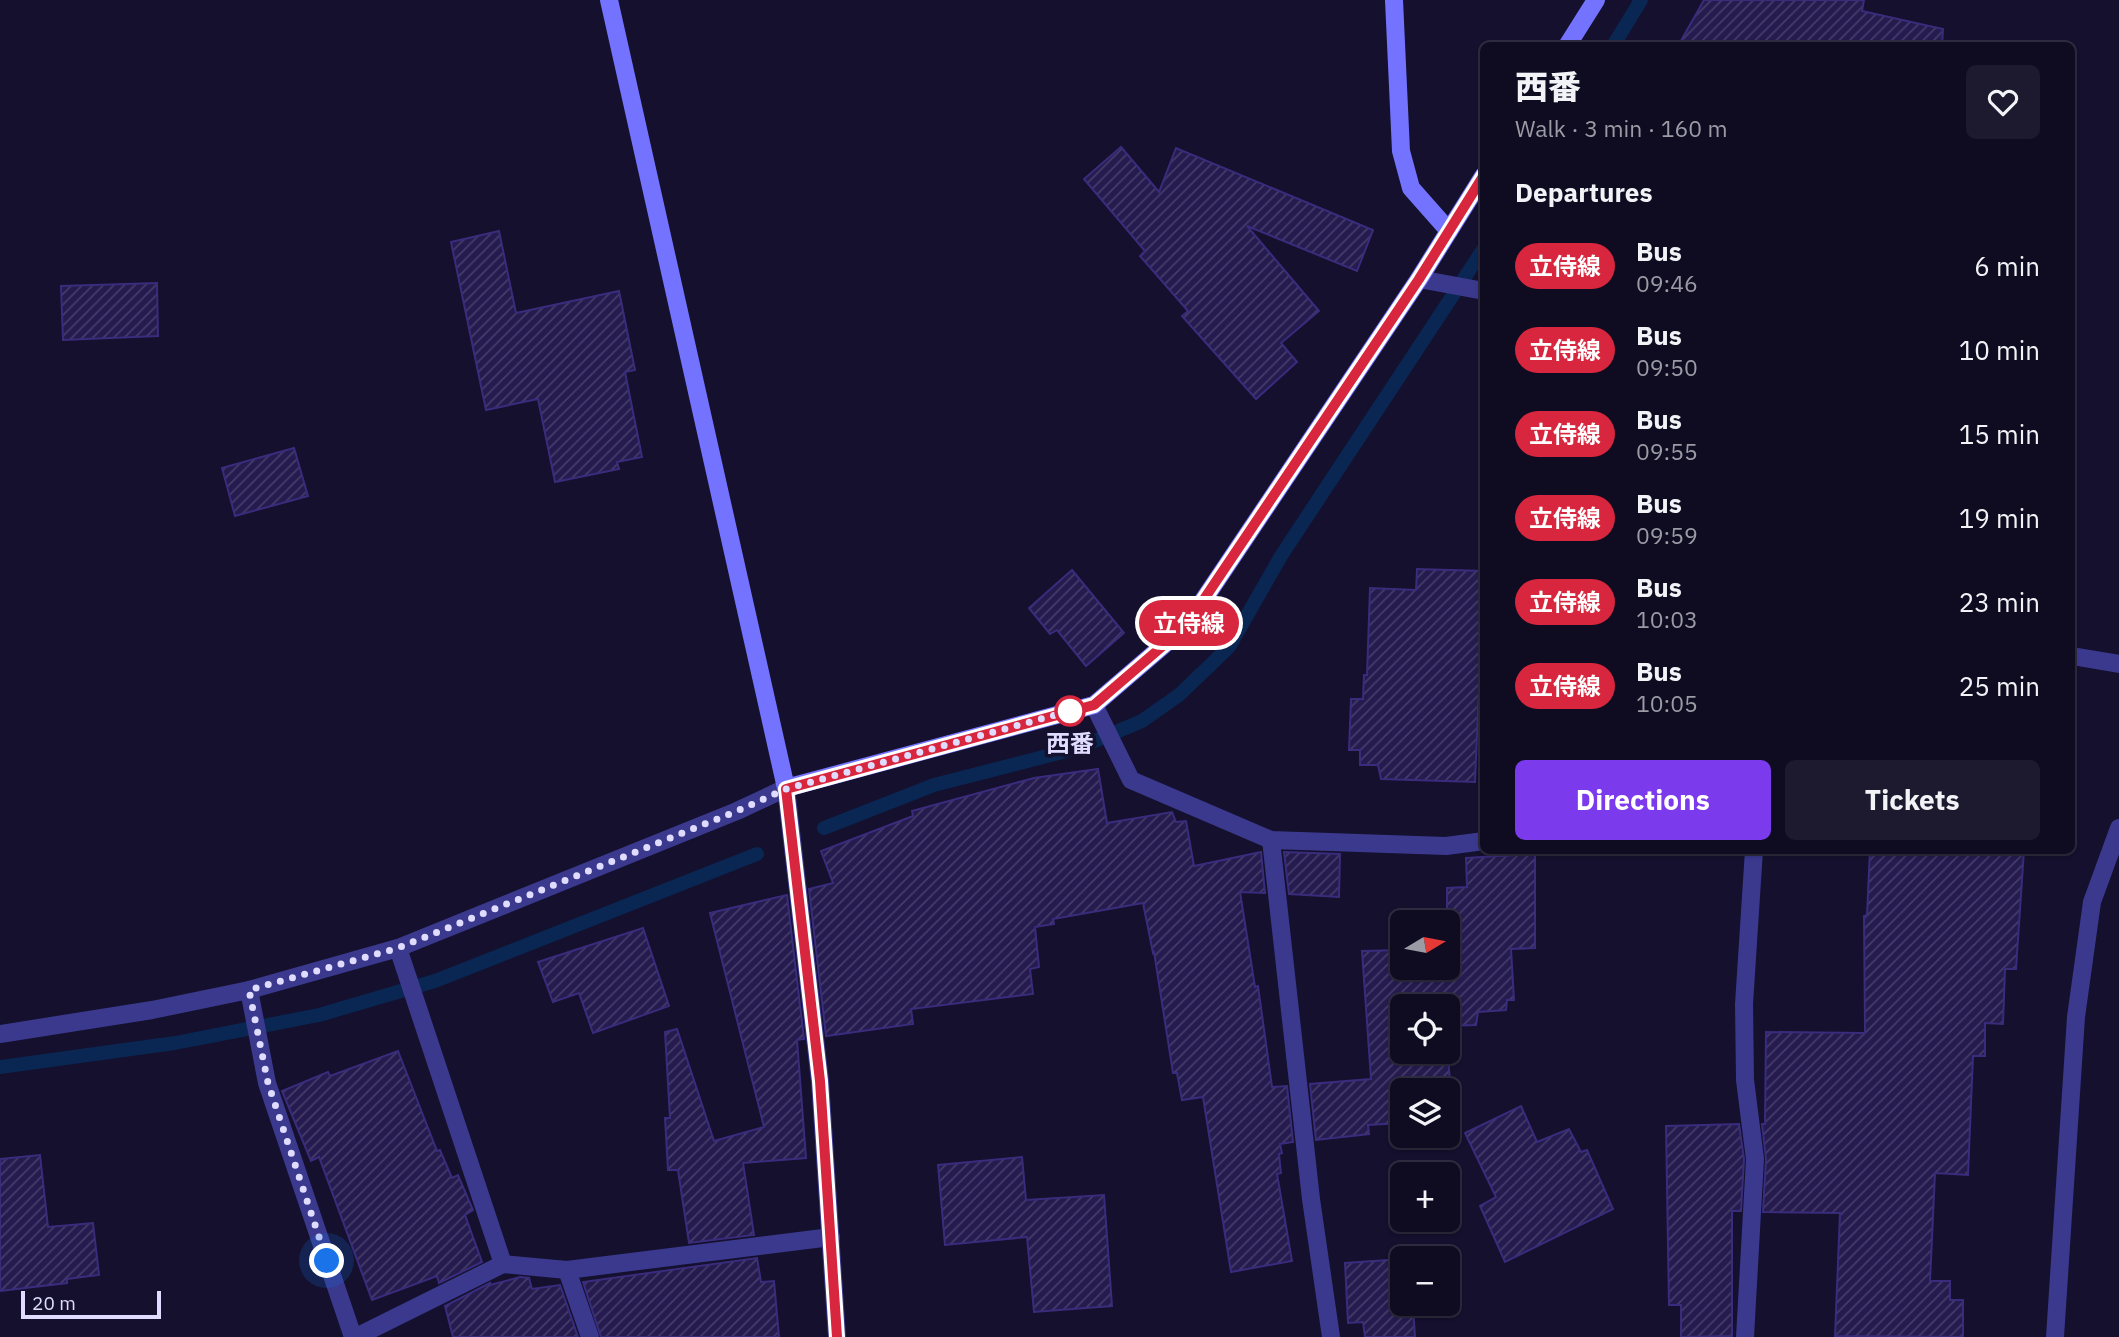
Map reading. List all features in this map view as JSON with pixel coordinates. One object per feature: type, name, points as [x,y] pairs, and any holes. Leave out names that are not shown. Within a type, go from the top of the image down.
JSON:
[{"type":"street","points":[[609,0],[786,789],[820,1081],[837,1337]]},
{"type":"street","points":[[1394,0],[1401,151],[1411,188],[1449,231]]},
{"type":"street","points":[[1569,42],[1595,0]]},
{"type":"street","points":[[0,1034],[152,1010],[249,990],[398,948],[786,789],[1094,705],[1186,626],[1428,281],[1449,231],[1480,181]]},
{"type":"street","points":[[1428,281],[1480,290]]},
{"type":"street","points":[[2075,657],[2119,664]]},
{"type":"street","points":[[1094,705],[1131,780],[1271,840],[1446,846],[1480,842]]},
{"type":"street","points":[[2055,1337],[2076,1017],[2092,902],[2119,828]]},
{"type":"street","points":[[1271,840],[1311,1199],[1331,1337]]},
{"type":"street","points":[[1745,1337],[1755,1159],[1745,1080],[1744,1004],[1754,854]]},
{"type":"street","points":[[398,948],[503,1264]]},
{"type":"street","points":[[249,990],[265,1071],[354,1337],[503,1264],[567,1270],[831,1237]]},
{"type":"street","points":[[567,1270],[590,1337]]},
{"type":"building","points":[[1704,0],[1864,0],[1862,11],[1943,29],[1942,42],[1680,42]]},
{"type":"building","points":[[1121,147],[1159,192],[1176,148],[1373,230],[1357,271],[1247,226],[1319,311],[1281,343],[1297,362],[1256,399],[1182,316],[1188,311],[1140,256],[1145,251],[1084,179]]},
{"type":"building","points":[[499,231],[516,313],[619,291],[635,370],[625,372],[642,457],[617,462],[619,469],[555,482],[538,399],[486,410],[451,242]]},
{"type":"building","points":[[157,283],[158,336],[63,340],[61,286]]},
{"type":"building","points":[[294,448],[308,496],[235,516],[222,468]]},
{"type":"building","points":[[1417,569],[1480,571],[1480,665],[1475,782],[1381,779],[1378,765],[1360,765],[1360,750],[1349,750],[1351,699],[1363,699],[1364,675],[1367,675],[1370,588],[1416,590]]},
{"type":"building","points":[[1072,570],[1124,633],[1086,666],[1057,630],[1050,634],[1029,608]]},
{"type":"building","points":[[1098,769],[1107,823],[1172,812],[1176,822],[1186,821],[1194,866],[1261,852],[1265,893],[1240,892],[1255,987],[1258,986],[1272,1087],[1287,1086],[1293,1142],[1280,1144],[1281,1173],[1277,1174],[1292,1261],[1231,1272],[1203,1097],[1182,1100],[1177,1073],[1173,1073],[1154,952],[1143,903],[1053,919],[1054,924],[1035,927],[1039,967],[1030,969],[1033,994],[911,1009],[913,1024],[826,1036],[809,889],[833,883],[821,851],[913,816],[912,811],[1034,778]]},
{"type":"building","points":[[1284,852],[1340,854],[1339,897],[1289,894]]},
{"type":"building","points":[[1535,854],[1535,948],[1511,949],[1514,1000],[1507,1000],[1506,1010],[1478,1012],[1476,1025],[1460,1026],[1460,994],[1390,994],[1390,1064],[1449,1064],[1450,1078],[1390,1078],[1390,1124],[1368,1125],[1369,1134],[1316,1140],[1310,1084],[1371,1079],[1362,951],[1390,950],[1390,980],[1460,980],[1460,910],[1447,910],[1447,888],[1467,887],[1466,858]]},
{"type":"building","points":[[1870,854],[2024,854],[2016,969],[2005,969],[2003,1024],[1985,1023],[1985,1056],[1973,1056],[1968,1175],[1935,1173],[1930,1281],[1950,1281],[1950,1300],[1963,1300],[1963,1337],[1835,1336],[1840,1213],[1763,1212],[1766,1159],[1762,1124],[1765,1124],[1766,1032],[1865,1033],[1864,916],[1867,915]]},
{"type":"building","points":[[787,895],[804,1039],[797,1040],[806,1158],[743,1163],[754,1235],[689,1243],[678,1170],[668,1170],[665,1118],[670,1118],[665,1032],[677,1029],[714,1141],[764,1127],[710,913]]},
{"type":"building","points":[[643,928],[669,1006],[593,1033],[579,993],[553,1002],[538,962]]},
{"type":"building","points":[[398,1051],[437,1151],[440,1150],[452,1178],[458,1175],[473,1210],[465,1215],[482,1262],[439,1283],[437,1276],[372,1300],[319,1157],[311,1161],[282,1091],[328,1072],[330,1076]]},
{"type":"building","points":[[1521,1106],[1537,1142],[1569,1129],[1581,1152],[1587,1150],[1613,1209],[1505,1262],[1480,1206],[1496,1197],[1465,1133]]},
{"type":"building","points":[[1739,1124],[1744,1159],[1741,1211],[1732,1211],[1732,1336],[1681,1337],[1681,1305],[1669,1305],[1666,1126]]},
{"type":"building","points":[[40,1155],[48,1227],[93,1223],[99,1275],[67,1279],[67,1283],[0,1291],[0,1159]]},
{"type":"building","points":[[1022,1157],[1026,1200],[1104,1195],[1112,1306],[1034,1312],[1027,1237],[945,1245],[938,1165]]},
{"type":"building","points":[[757,1258],[761,1282],[774,1281],[779,1337],[601,1337],[583,1282]]},
{"type":"building","points":[[1390,1260],[1390,1316],[1414,1316],[1415,1337],[1365,1337],[1363,1322],[1348,1323],[1345,1263]]},
{"type":"building","points":[[520,1277],[529,1278],[532,1289],[560,1285],[578,1337],[453,1337],[445,1306],[490,1283]]},
{"type":"waterway","points":[[1615,42],[1641,0]]},
{"type":"waterway","points":[[824,828],[934,785],[1078,748],[1142,721],[1179,695],[1229,647],[1281,556],[1480,254]]},
{"type":"waterway","points":[[0,1067],[175,1043],[319,1015],[435,981],[757,854]]},
{"type":"bus line","name":"立侍線","points":[[837,1337],[820,1081],[786,789],[1094,705],[1186,626],[1419,279],[1480,181]]},
{"type":"place","name":"西番","points":[[1070,711]]},
{"type":"route","points":[[327,1261],[268,1083],[249,990],[398,948],[786,789],[1070,711]]}]
